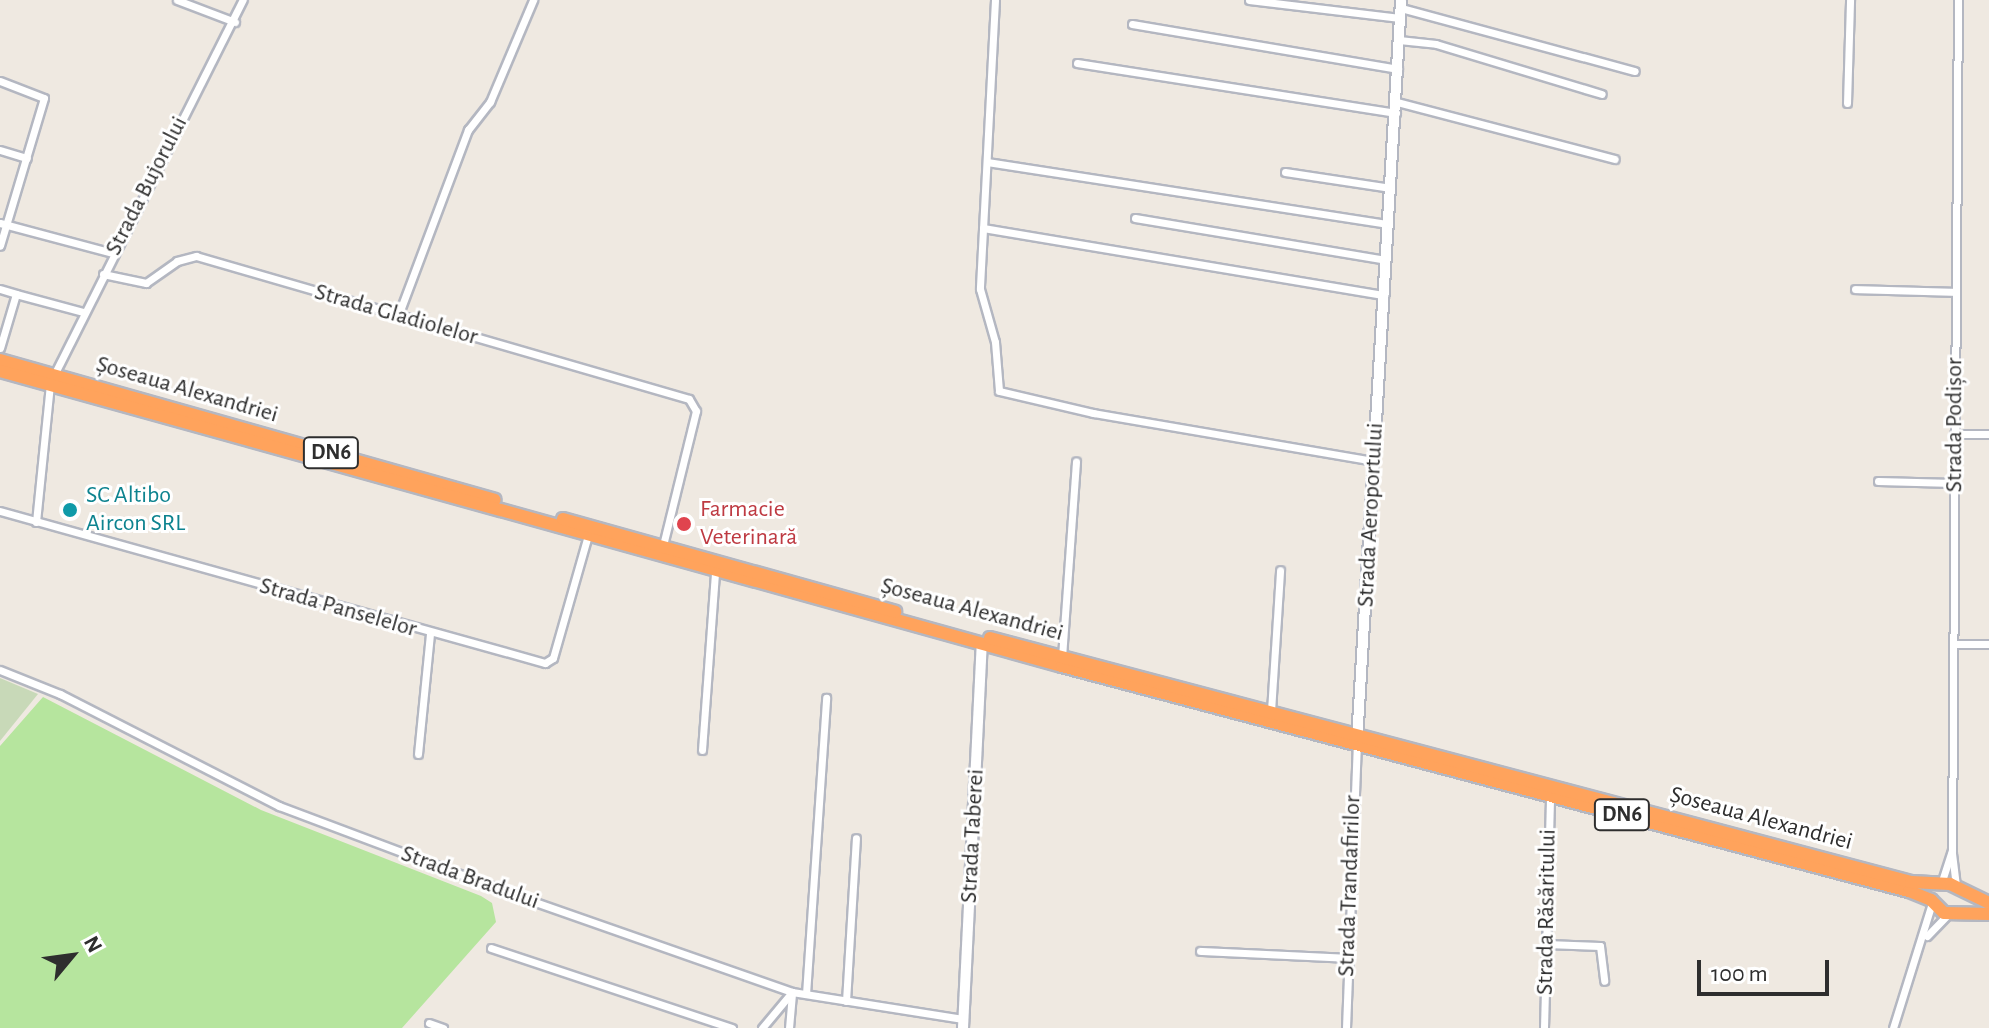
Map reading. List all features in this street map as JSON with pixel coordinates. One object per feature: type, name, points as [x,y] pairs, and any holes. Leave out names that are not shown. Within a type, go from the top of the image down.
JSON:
[{"type":"highway","name":"Șoseaua Alexandriei","points":[[0,360],[52,380],[588,535],[982,644],[1939,885],[1989,903]]},
{"type":"highway","name":"Șoseaua Alexandriei","points":[[0,371],[52,380],[663,545],[1062,657],[1271,711],[1357,740],[1550,796],[1931,901],[1939,911],[1989,914]]},
{"type":"highway","points":[[1931,901],[1939,885]]},
{"type":"highway","points":[[1952,911],[1958,890]]},
{"type":"street","points":[[177,0],[235,22]]},
{"type":"street","name":"Strada Bujorului","points":[[36,522],[52,380],[83,312],[235,22],[243,0]]},
{"type":"street","points":[[398,316],[468,130],[490,102],[533,0]]},
{"type":"street","points":[[995,0],[980,289],[1002,394],[1374,461]]},
{"type":"street","points":[[1249,0],[1401,9],[1635,71]]},
{"type":"street","points":[[1847,103],[1850,0]]},
{"type":"street","name":"Strada Podișor","points":[[1958,0],[1952,851],[1958,890]]},
{"type":"street","name":"Strada Aeroportului","points":[[1357,740],[1401,9]]},
{"type":"street","points":[[1132,24],[1398,69]]},
{"type":"street","points":[[1399,40],[1436,44],[1602,94]]},
{"type":"street","points":[[1077,63],[1396,107],[1615,159]]},
{"type":"street","points":[[0,81],[44,98],[3,224],[0,246]]},
{"type":"street","points":[[0,150],[27,158]]},
{"type":"street","points":[[987,162],[1388,224]]},
{"type":"street","points":[[1285,172],[1391,188]]},
{"type":"street","points":[[1135,218],[1386,260]]},
{"type":"street","points":[[3,224],[113,253]]},
{"type":"street","points":[[983,228],[1384,295]]},
{"type":"street","name":"Strada Gladiolelor","points":[[103,274],[146,283],[177,261],[196,256],[695,403],[663,545]]},
{"type":"street","points":[[0,289],[83,312]]},
{"type":"street","points":[[1855,289],[1956,292]]},
{"type":"street","points":[[0,348],[16,294]]},
{"type":"street","points":[[1954,434],[1989,434]]},
{"type":"street","points":[[1062,657],[1076,462]]},
{"type":"street","points":[[1878,481],[1954,483]]},
{"type":"street","name":"Strada Panselelor","points":[[0,511],[430,634],[550,661],[588,535]]},
{"type":"street","points":[[1271,711],[1280,570]]},
{"type":"street","points":[[702,750],[715,571]]},
{"type":"street","points":[[418,754],[430,634]]},
{"type":"street","name":"Strada Taberei","points":[[963,1024],[982,644]]},
{"type":"street","points":[[1954,644],[1989,644]]},
{"type":"street","name":"Strada Bradului","points":[[0,670],[49,688],[279,806],[792,992],[963,1024]]},
{"type":"street","points":[[806,994],[826,698]]},
{"type":"street","name":"Strada Trandafirilor","points":[[1346,1028],[1357,740]]},
{"type":"street","name":"Strada Răsăritului","points":[[1544,1028],[1550,796]]},
{"type":"street","points":[[846,1001],[856,838]]},
{"type":"street","name":"Strada Podișor","points":[[1939,885],[1952,851]]},
{"type":"street","points":[[1893,1028],[1925,938],[1931,901]]},
{"type":"street","points":[[1925,938],[1952,911]]},
{"type":"street","points":[[1546,944],[1600,946],[1604,981]]},
{"type":"street","points":[[491,948],[732,1028]]},
{"type":"street","points":[[1200,951],[1347,958]]},
{"type":"street","points":[[762,1028],[792,992]]},
{"type":"street","points":[[789,1028],[792,992]]},
{"type":"street","points":[[429,1023],[443,1028]]},
{"type":"green space","points":[[0,678],[38,694],[0,741]]},
{"type":"green space","points":[[43,697],[261,810],[481,896],[492,903],[496,922],[402,1028],[0,1028],[0,746]]},
{"type":"place","name":"SC Altibo Aircon SRL","points":[[70,510]]},
{"type":"place","name":"Farmacie Veterinară","points":[[684,524]]}]
